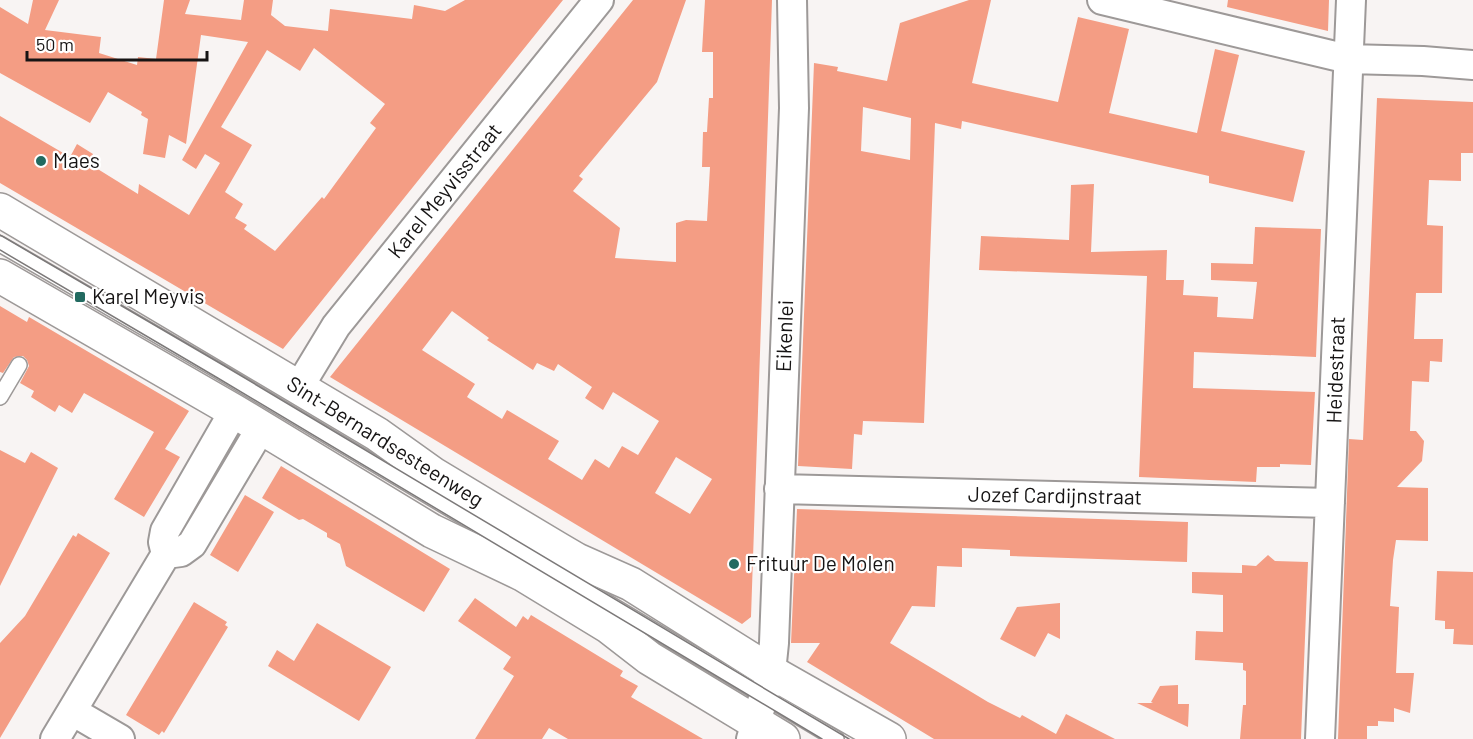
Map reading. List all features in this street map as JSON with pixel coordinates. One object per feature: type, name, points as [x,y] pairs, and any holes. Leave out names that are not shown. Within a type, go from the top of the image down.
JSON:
[{"type":"main road","name":"Sint-Bernardsesteenweg","points":[[0,210],[377,434],[442,480],[577,560],[631,584],[760,707],[783,739]]},
{"type":"main road","name":"Sint-Bernardsesteenweg","points":[[0,276],[47,310],[248,419],[432,531],[522,574],[609,627],[649,658],[760,707],[889,739]]},
{"type":"street","name":"Karel Meyvisstraat","points":[[299,387],[336,326],[599,0]]},
{"type":"street","name":"Eikenlei","points":[[760,707],[775,614],[794,108],[792,0]]},
{"type":"street","points":[[1102,0],[1348,59],[1473,65]]},
{"type":"street","name":"Heidestraat","points":[[1320,739],[1350,0]]},
{"type":"street","points":[[55,739],[166,554],[163,542],[165,531],[201,467],[248,419]]},
{"type":"street","points":[[166,554],[181,552],[192,544],[229,482],[248,419]]},
{"type":"street","points":[[201,467],[229,482]]},
{"type":"street","name":"Jozef Cardijnstraat","points":[[779,489],[1330,503]]},
{"type":"street","points":[[72,711],[120,739]]},
{"type":"lane","points":[[0,244],[219,371],[760,707],[836,739]]},
{"type":"lane","points":[[0,397],[19,365]]},
{"type":"building","points":[[33,0],[59,0],[45,30],[101,37],[99,53],[137,65],[138,57],[156,59],[164,0],[190,0],[185,14],[241,20],[244,0],[273,0],[271,15],[285,26],[328,31],[330,9],[412,19],[414,5],[445,11],[465,0],[563,0],[283,349],[0,183],[0,116],[70,157],[77,144],[93,154],[88,163],[138,194],[139,184],[189,215],[220,163],[205,154],[196,169],[182,160],[248,42],[201,35],[186,144],[169,135],[165,158],[143,154],[148,119],[141,115],[142,112],[108,92],[90,123],[0,73],[0,7],[28,24]],"holes":[[[314,48],[385,104],[370,123],[376,128],[324,199],[322,197],[275,251],[244,229],[247,225],[235,218],[243,204],[225,192],[252,145],[221,127],[267,50],[300,71]]]},
{"type":"building","points":[[633,0],[686,0],[657,82],[579,176],[583,179],[573,191],[620,228],[615,258],[676,262],[676,223],[686,220],[707,221],[710,167],[702,167],[703,132],[707,132],[709,98],[713,98],[713,52],[702,52],[705,0],[772,0],[751,617],[742,624],[330,377]],"holes":[[[452,311],[489,338],[487,340],[533,370],[537,363],[554,371],[558,364],[592,387],[585,398],[603,410],[613,392],[659,421],[638,455],[622,446],[609,468],[595,459],[582,480],[548,459],[559,441],[507,410],[502,419],[467,397],[475,384],[422,350]],[[676,457],[712,479],[690,514],[655,493]]]},
{"type":"building","points":[[969,0],[991,0],[972,83],[1058,102],[1078,17],[1129,29],[1109,113],[1197,133],[1215,49],[1239,55],[1221,131],[1305,151],[1293,202],[1209,183],[1209,176],[962,121],[961,129],[935,123],[924,423],[863,421],[862,435],[854,434],[852,469],[798,466],[814,63],[838,67],[837,71],[887,81],[900,23]],"holes":[[[863,107],[911,118],[910,160],[861,151]]]},
{"type":"building","points":[[1228,0],[1329,0],[1328,31],[1227,7]]},
{"type":"building","points":[[1377,98],[1473,102],[1473,153],[1461,153],[1461,181],[1429,180],[1427,225],[1443,226],[1442,293],[1416,293],[1414,339],[1443,339],[1442,362],[1430,361],[1429,382],[1412,381],[1410,431],[1416,431],[1424,441],[1422,461],[1397,487],[1428,488],[1428,541],[1396,540],[1393,560],[1390,606],[1399,607],[1396,673],[1414,673],[1410,713],[1394,708],[1394,722],[1378,721],[1378,726],[1367,726],[1367,739],[1338,739],[1349,439],[1363,440]]},
{"type":"building","points":[[1094,184],[1091,252],[1167,250],[1166,280],[1184,280],[1183,295],[1218,297],[1217,317],[1253,319],[1257,282],[1211,280],[1211,263],[1253,264],[1255,227],[1321,229],[1316,357],[1194,352],[1193,388],[1315,392],[1311,465],[1280,464],[1280,467],[1257,467],[1256,482],[1139,477],[1147,276],[979,270],[981,236],[1069,240],[1071,185]]},
{"type":"building","points":[[0,306],[27,322],[29,317],[189,411],[165,449],[180,457],[144,517],[114,499],[154,432],[84,393],[72,413],[59,405],[55,412],[31,397],[34,391],[20,383],[29,366],[23,356],[14,357],[3,373],[0,372]]},
{"type":"building","points":[[0,450],[25,463],[31,452],[58,468],[0,586]]},
{"type":"building","points":[[281,466],[450,569],[424,612],[346,566],[340,544],[327,537],[327,533],[303,519],[299,520],[262,498]]},
{"type":"building","points":[[245,495],[274,512],[238,572],[210,555]]},
{"type":"building","points":[[797,509],[1188,522],[1187,562],[1010,556],[1010,550],[962,548],[962,567],[937,566],[935,607],[912,606],[890,643],[988,702],[1020,718],[1022,715],[1056,734],[1066,714],[1115,739],[934,739],[807,662],[820,643],[791,643]]},
{"type":"building","points":[[78,533],[110,553],[0,738],[0,643],[25,616],[73,535],[76,537]]},
{"type":"building","points":[[1268,555],[1275,561],[1308,562],[1301,739],[1240,739],[1243,705],[1246,705],[1246,671],[1243,670],[1243,663],[1195,660],[1196,631],[1223,632],[1223,595],[1192,593],[1192,572],[1242,573],[1242,565],[1256,566]]},
{"type":"building","points":[[1437,571],[1473,572],[1473,645],[1453,644],[1454,629],[1445,629],[1445,621],[1435,620]]},
{"type":"building","points":[[475,598],[516,627],[523,616],[528,620],[531,615],[623,671],[620,676],[638,686],[631,697],[703,739],[568,739],[549,728],[542,739],[475,739],[514,676],[503,669],[511,657],[458,621]]},
{"type":"building","points":[[194,602],[227,622],[225,625],[228,627],[164,733],[162,731],[159,735],[126,715]]},
{"type":"building","points":[[1060,603],[1060,639],[1048,633],[1035,657],[1000,639],[1017,607]]},
{"type":"building","points":[[317,623],[391,667],[359,721],[268,666],[277,650],[294,661]]},
{"type":"building","points":[[1178,685],[1178,704],[1189,704],[1188,727],[1137,703],[1153,703],[1151,702],[1160,686]]},
{"type":"tram line","points":[[0,235],[223,365],[849,739]]},
{"type":"tram line","points":[[0,250],[822,739]]},
{"type":"place","name":"Maes","points":[[41,161]]},
{"type":"place","name":"Karel Meyvis","points":[[80,297]]},
{"type":"place","name":"Frituur De Molen","points":[[734,564]]}]
